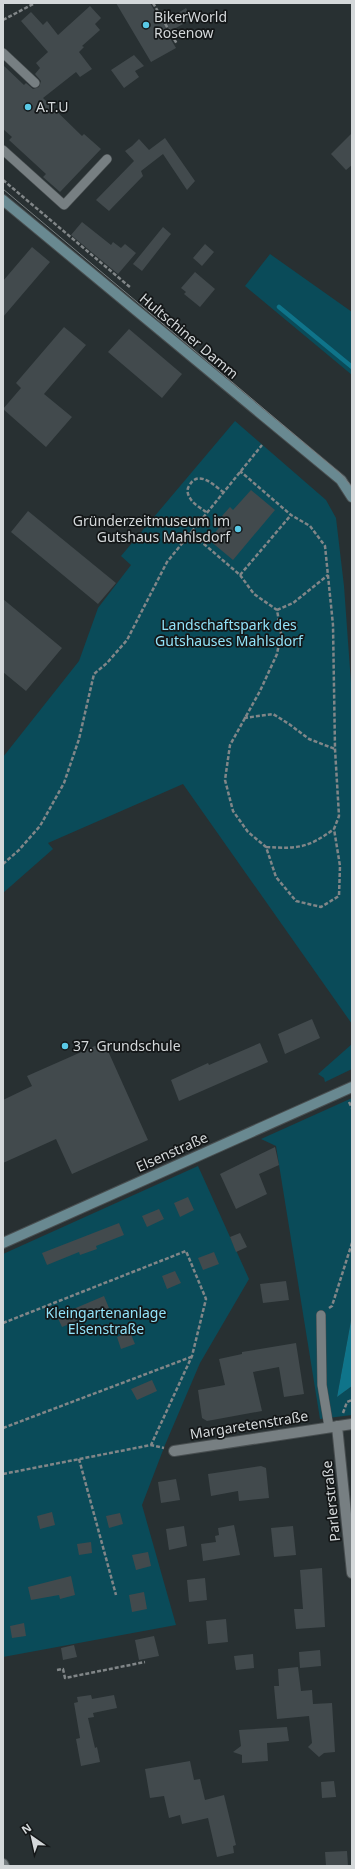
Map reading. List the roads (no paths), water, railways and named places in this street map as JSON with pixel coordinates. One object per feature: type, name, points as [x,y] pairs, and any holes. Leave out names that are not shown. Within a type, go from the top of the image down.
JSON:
[{"type":"main road","name":"Hultschiner Damm","points":[[3,200],[341,480],[352,497]]},
{"type":"main road","name":"Elsenstraße","points":[[3,1243],[352,1087]]},
{"type":"street","name":"Margaretenstraße","points":[[174,1451],[352,1424]]},
{"type":"street","name":"Parlerstraße","points":[[333,1427],[352,1573]]},
{"type":"lane","points":[[3,53],[35,83]]},
{"type":"lane","points":[[3,150],[64,205],[107,159]]},
{"type":"lane","name":"Margaretenstraße","points":[[321,1315],[322,1386],[333,1427]]},
{"type":"waterway","points":[[279,307],[352,367]]},
{"type":"tram line","points":[[3,189],[341,474],[352,487]]},
{"type":"place","name":"BikerWorld Rosenow","points":[[146,25]]},
{"type":"place","name":"A.T.U","points":[[28,107]]},
{"type":"place","name":"Gründerzeitmuseum im Gutshaus Mahlsdorf","points":[[238,529]]},
{"type":"place","name":"37. Grundschule","points":[[65,1046]]},
{"type":"park label","name":"Landschaftspark des Gutshauses Mahlsdorf","points":[[229,634]]},
{"type":"park label","name":"Kleingartenanlage Elsenstraße","points":[[106,1322]]}]
